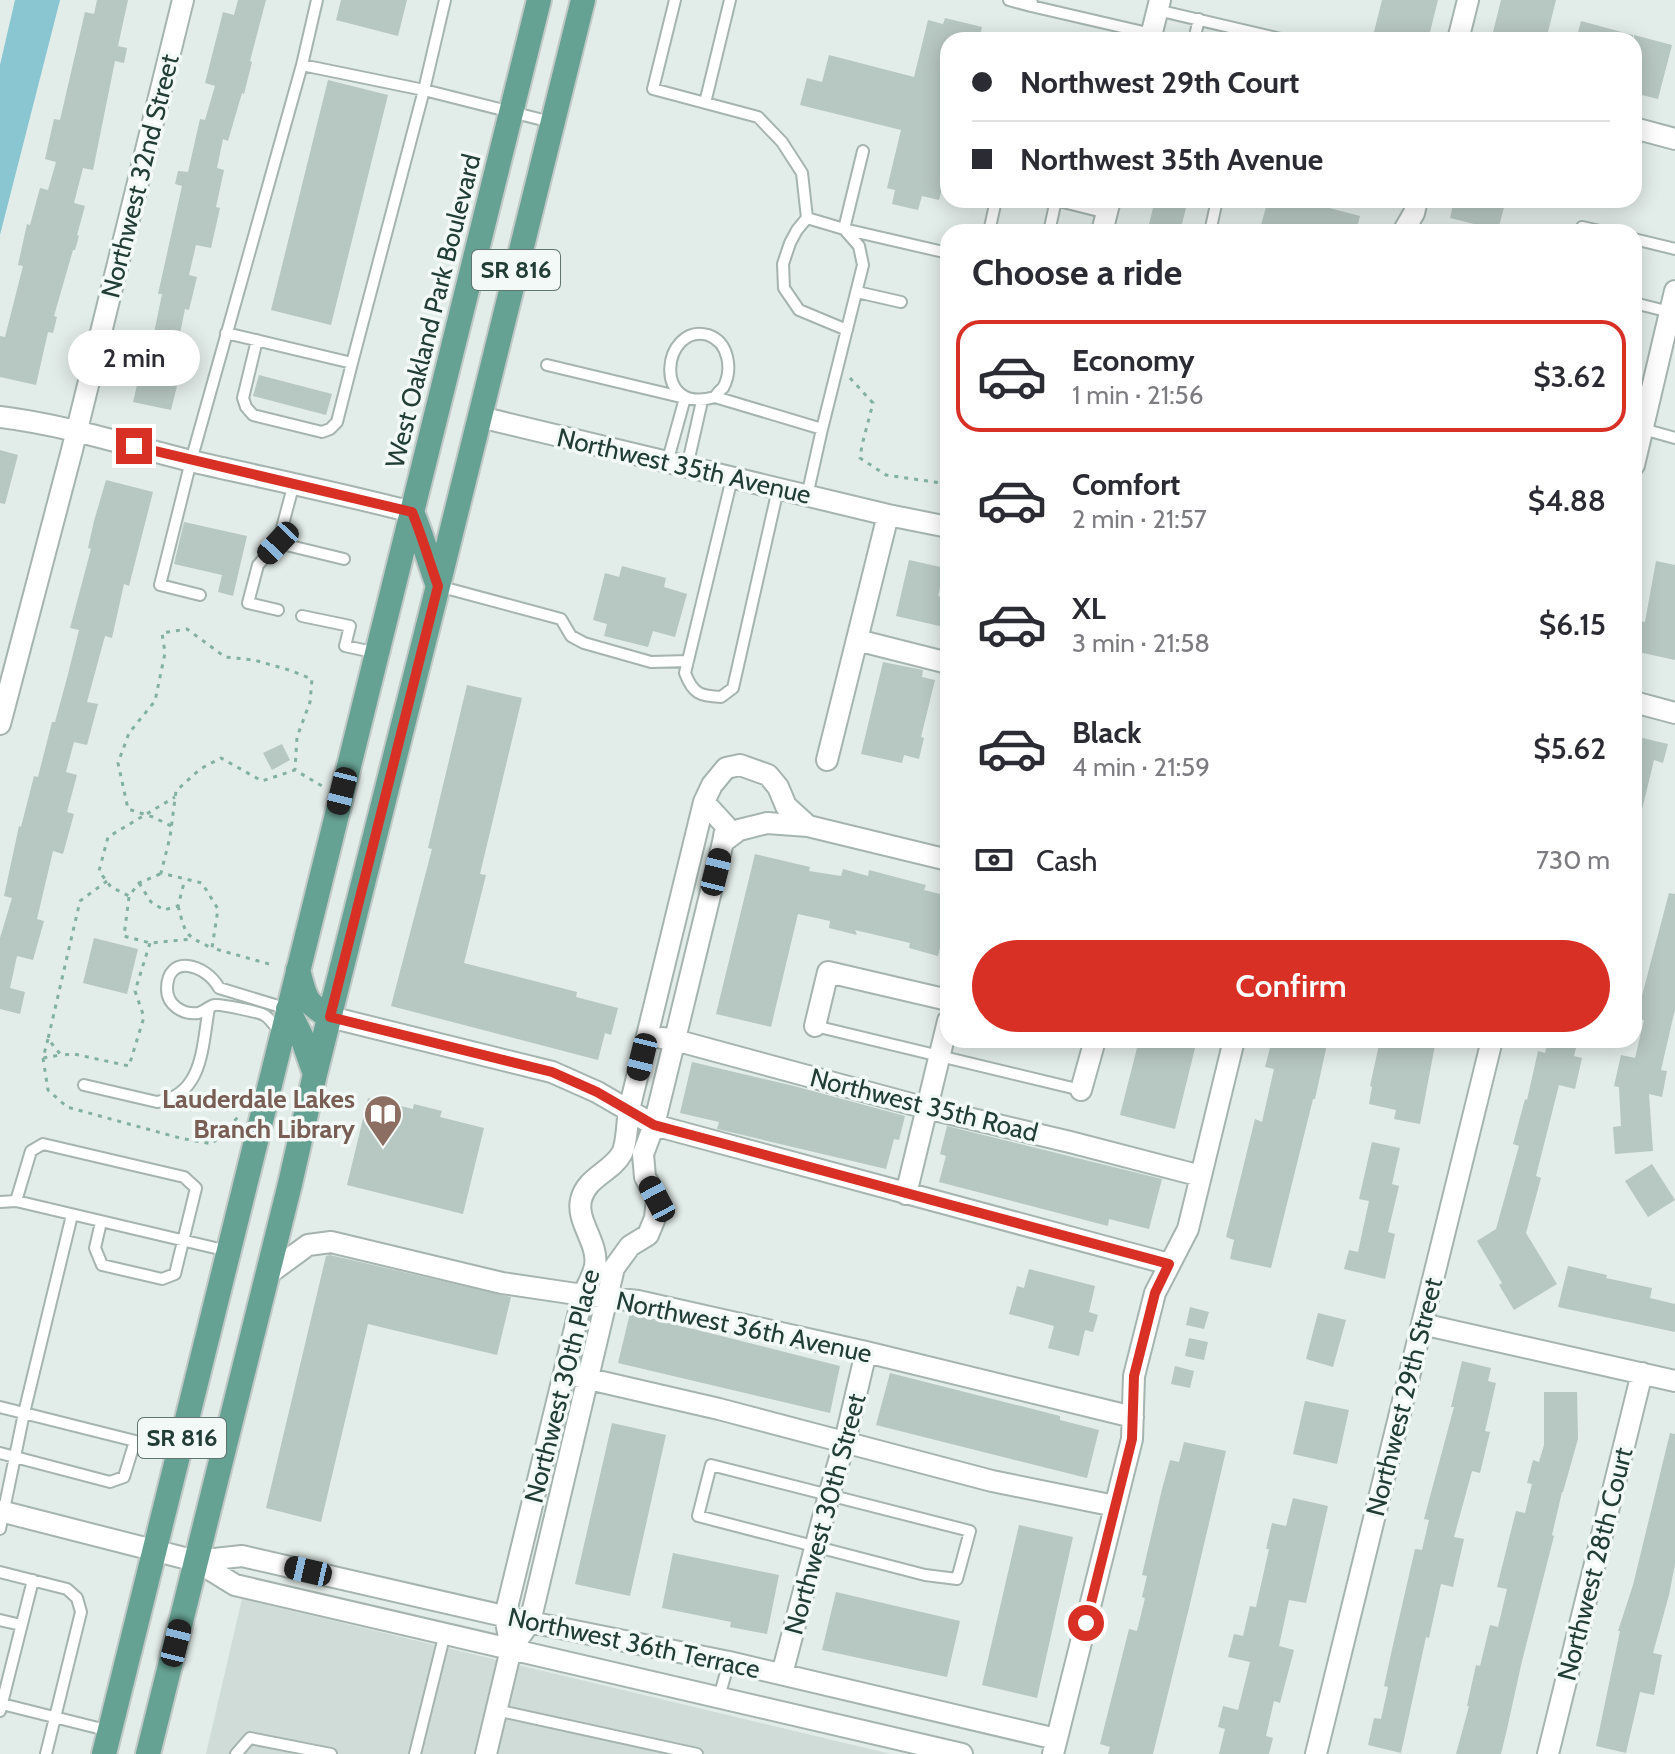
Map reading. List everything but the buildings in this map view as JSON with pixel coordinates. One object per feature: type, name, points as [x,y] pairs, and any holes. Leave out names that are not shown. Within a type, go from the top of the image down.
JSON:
[{"type":"main road","name":"West Oakland Park Boulevard","points":[[107,1742],[539,0]]},
{"type":"main road","name":"SR 816","points":[[148,1754],[583,0]]},
{"type":"main road","points":[[412,512],[438,586]]},
{"type":"main road","points":[[298,970],[312,1006],[330,1017]]},
{"type":"main road","points":[[288,1009],[315,1074]]},
{"type":"street","name":"Northwest 32nd Street","points":[[0,724],[77,431],[183,0]]},
{"type":"street","points":[[1460,32],[1468,0]]},
{"type":"street","points":[[1152,32],[1158,5]]},
{"type":"street","points":[[1642,130],[1675,139]]},
{"type":"street","points":[[1642,433],[1675,291]]},
{"type":"street","points":[[0,417],[77,431],[412,512]]},
{"type":"street","name":"Northwest 35th Avenue","points":[[480,417],[940,525]]},
{"type":"street","points":[[827,760],[888,515]]},
{"type":"street","points":[[857,640],[940,661]]},
{"type":"street","points":[[1642,704],[1675,713]]},
{"type":"street","name":"Northwest 30th Place","points":[[511,1649],[505,1616],[583,1295],[595,1266],[595,1249],[581,1212],[581,1198],[589,1184],[623,1152],[629,1110],[704,802],[712,785],[726,768],[740,765],[768,775],[778,787],[786,806],[808,826]]},
{"type":"street","points":[[704,802],[726,826],[723,842]]},
{"type":"street","points":[[723,842],[739,830],[767,823],[808,826],[940,858]]},
{"type":"street","name":"Northwest 30th Place","points":[[511,1649],[530,1622],[614,1268],[630,1246],[648,1235],[655,1218],[657,1199],[645,1177],[643,1154],[654,1125],[723,842]]},
{"type":"street","points":[[815,1026],[828,972],[940,998]]},
{"type":"street","points":[[330,1017],[552,1072],[597,1092],[654,1125],[1169,1264]]},
{"type":"street","name":"Northwest 35th Road","points":[[647,1036],[675,1040],[926,1108],[1201,1176]]},
{"type":"street","points":[[906,1194],[942,1048]]},
{"type":"street","points":[[1081,1090],[1093,1048]]},
{"type":"street","points":[[1054,1747],[1132,1439],[1134,1376],[1155,1293],[1188,1229],[1232,1048]]},
{"type":"street","name":"Northwest 29th Street","points":[[1316,1754],[1490,1048]]},
{"type":"street","name":"Northwest 36th Avenue","points":[[267,1275],[308,1245],[331,1242],[502,1283],[638,1301],[1133,1417]]},
{"type":"street","points":[[1422,1324],[1675,1381]]},
{"type":"street","name":"Northwest 30th Street","points":[[782,1674],[866,1352]]},
{"type":"street","points":[[564,1373],[719,1409],[992,1481],[1115,1506]]},
{"type":"street","name":"Northwest 28th Court","points":[[1548,1754],[1642,1373]]},
{"type":"street","name":"Northwest 36th Terrace","points":[[2,1518],[154,1549],[196,1561],[235,1585],[962,1754]]},
{"type":"street","name":"Northwest 36th Terrace","points":[[196,1561],[242,1556],[530,1622],[782,1674],[1054,1747]]},
{"type":"street","points":[[486,1754],[511,1649]]},
{"type":"lane","points":[[200,595],[160,585],[317,0]]},
{"type":"lane","points":[[257,340],[243,398],[246,407],[253,415],[322,432],[330,429],[337,422],[445,0]]},
{"type":"lane","points":[[675,0],[653,89],[758,117],[782,142],[802,173],[807,218],[790,243],[783,264],[784,288],[799,310],[847,330]]},
{"type":"lane","points":[[705,103],[730,0]]},
{"type":"lane","points":[[1009,0],[1032,3],[1134,32]]},
{"type":"lane","points":[[1158,5],[1252,32]]},
{"type":"lane","points":[[1196,32],[1199,19]]},
{"type":"lane","points":[[302,65],[424,90],[553,122]]},
{"type":"lane","points":[[844,229],[863,151]]},
{"type":"lane","points":[[1083,208],[1106,215]]},
{"type":"lane","points":[[807,218],[940,251]]},
{"type":"lane","points":[[807,496],[863,265],[859,246],[844,229]]},
{"type":"lane","points":[[1642,241],[1675,249]]},
{"type":"lane","points":[[857,292],[901,302]]},
{"type":"lane","points":[[1642,305],[1670,312]]},
{"type":"lane","points":[[226,333],[352,363]]},
{"type":"lane","points":[[547,365],[685,398],[702,401],[715,397],[723,388],[728,372],[727,356],[720,341],[707,335],[693,334],[682,340],[674,352],[670,368],[671,383],[685,398],[677,465]]},
{"type":"lane","points":[[715,397],[822,429]]},
{"type":"lane","points":[[677,465],[702,401]]},
{"type":"lane","points":[[1643,429],[1675,438]]},
{"type":"lane","points":[[732,478],[685,673],[690,687],[704,696],[721,697],[733,688],[778,489]]},
{"type":"lane","points":[[278,610],[248,603],[258,565],[278,543],[294,483]]},
{"type":"lane","points":[[278,543],[344,559]]},
{"type":"lane","points":[[438,586],[561,619],[571,636],[584,643],[651,662],[688,661]]},
{"type":"lane","points":[[302,616],[350,626],[345,646],[377,653]]},
{"type":"lane","points":[[282,1034],[264,1015],[216,1005],[200,1013],[177,1009],[169,1000],[167,987],[172,974],[179,968],[195,966],[214,978],[219,988],[288,1009]]},
{"type":"lane","points":[[84,1085],[157,1102],[170,1100],[186,1089],[196,1075],[209,1008]]},
{"type":"lane","points":[[815,1026],[1081,1090]]},
{"type":"lane","points":[[16,1201],[31,1151],[43,1144],[184,1177],[196,1188],[175,1274],[162,1279],[102,1265],[95,1248],[101,1222]]},
{"type":"lane","points":[[0,1202],[16,1201],[228,1251]]},
{"type":"lane","points":[[2,1518],[72,1215]]},
{"type":"lane","points":[[0,1407],[179,1452]]},
{"type":"lane","points":[[556,1409],[580,1413]]},
{"type":"lane","points":[[0,1453],[110,1482],[124,1477],[135,1441]]},
{"type":"lane","points":[[711,1465],[829,1495],[970,1531],[957,1579],[925,1575],[698,1516],[711,1465]]},
{"type":"lane","points":[[525,1535],[551,1541]]},
{"type":"lane","points":[[0,1572],[67,1589],[77,1598],[81,1612],[46,1754]]},
{"type":"lane","points":[[33,1580],[1,1708],[55,1717],[107,1742]]},
{"type":"lane","points":[[0,1620],[21,1625]]},
{"type":"lane","points":[[415,1754],[445,1633]]},
{"type":"lane","points":[[719,1697],[729,1662]]},
{"type":"lane","points":[[496,1710],[672,1751],[697,1754]]},
{"type":"lane","points":[[236,1754],[250,1738],[331,1754]]},
{"type":"path","points":[[850,377],[873,403],[860,458],[886,475],[940,483]]},
{"type":"path","points":[[171,826],[128,809],[118,763],[129,733],[155,701],[165,653],[162,633],[187,629],[225,657],[266,663],[312,679],[310,702],[297,737],[295,770]]},
{"type":"path","points":[[161,873],[176,791],[200,769],[221,758],[262,781],[295,770],[322,786]]},
{"type":"path","points":[[129,896],[111,887],[99,871],[108,837],[175,797]]},
{"type":"path","points":[[192,939],[150,943],[124,936],[129,896],[139,883],[161,873],[202,883],[218,909],[212,948]]},
{"type":"path","points":[[185,879],[178,906],[184,929],[192,939],[269,964]]},
{"type":"path","points":[[107,881],[80,901],[43,1058],[48,1090],[67,1107],[212,1144],[244,1110]]},
{"type":"path","points":[[139,883],[151,902],[164,910],[178,906]]},
{"type":"path","points":[[43,1058],[74,1054],[129,1066],[144,1017],[135,991],[150,943]]},
{"type":"path","points":[[48,1039],[61,1055]]},
{"type":"shaded area","points":[[242,1599],[891,1754],[206,1754]]},
{"type":"water","points":[[15,0],[60,0],[0,235],[0,65]]},
{"type":"place","name":"Lauderdale Lakes Branch Library","points":[[383,1148]]},
{"type":"route","points":[[134,446],[412,512],[421,533],[438,586],[330,1017],[552,1072],[597,1092],[654,1125],[1169,1264],[1155,1293],[1134,1376],[1132,1439],[1086,1623]]}]
